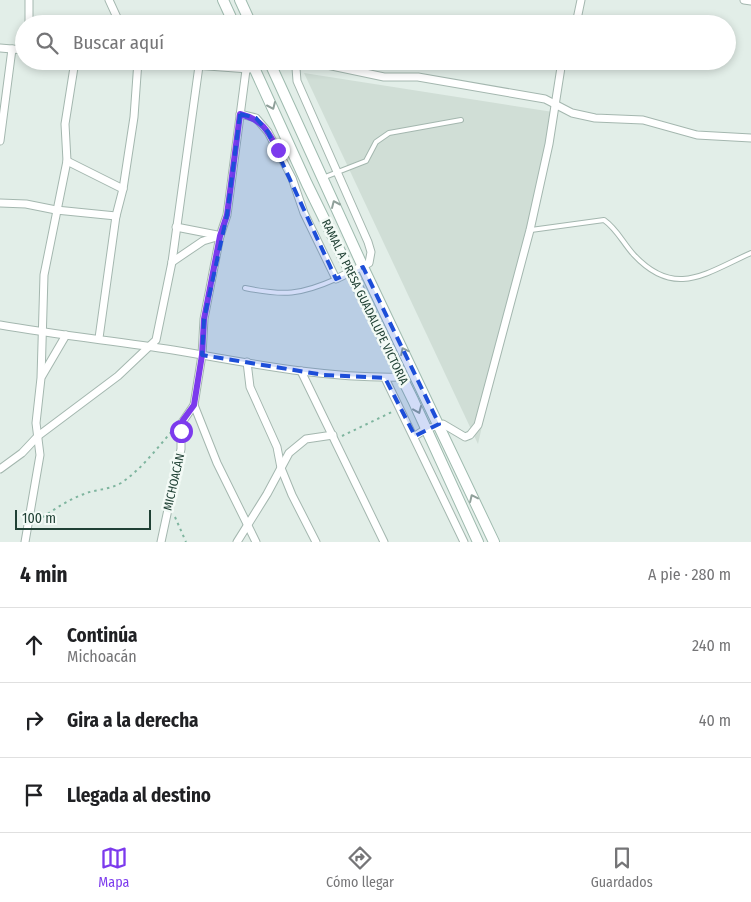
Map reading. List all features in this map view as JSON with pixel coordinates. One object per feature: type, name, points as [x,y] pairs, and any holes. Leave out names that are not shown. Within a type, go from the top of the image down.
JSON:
[{"type":"main road","points":[[223,0],[230,15]]},
{"type":"main road","points":[[240,0],[247,15]]},
{"type":"main road","name":"RAMAL A PRESA GUADALUPE VICTORIA","points":[[252,70],[350,273],[403,378],[478,542]]},
{"type":"main road","name":"RAMAL A PRESA GUADALUPE VICTORIA","points":[[273,70],[363,267],[494,542]]},
{"type":"street","points":[[29,0],[29,15]]},
{"type":"street","points":[[109,0],[116,15]]},
{"type":"street","points":[[578,15],[581,0]]},
{"type":"street","points":[[744,0],[751,1]]},
{"type":"street","points":[[0,48],[15,48]]},
{"type":"street","points":[[0,142],[12,48]]},
{"type":"street","points":[[25,542],[40,455],[37,404],[41,378],[44,275],[67,161],[65,124],[74,70]]},
{"type":"street","points":[[99,338],[116,216],[123,188],[134,117],[138,70]]},
{"type":"street","points":[[0,469],[22,453],[38,436],[118,376],[147,346],[156,340],[172,262],[198,70]]},
{"type":"street","points":[[183,420],[194,405],[202,355],[204,319],[220,236],[227,215],[240,114],[250,70]]},
{"type":"street","points":[[240,114],[256,118],[268,132],[292,178],[304,213],[336,279],[369,263],[371,252],[297,81],[296,70]]},
{"type":"street","points":[[350,70],[384,77],[418,77],[545,99],[572,113],[595,118],[643,120],[697,135],[751,138]]},
{"type":"street","points":[[415,436],[426,429],[443,424],[465,436],[470,436],[478,425],[530,230],[556,105],[559,70]]},
{"type":"street","points":[[67,161],[123,188]]},
{"type":"street","points":[[0,203],[26,204],[56,210],[116,216]]},
{"type":"street","points":[[176,228],[220,236]]},
{"type":"street","points":[[172,262],[202,241],[220,236]]},
{"type":"street","points":[[0,326],[41,333],[99,338],[345,377],[403,378]]},
{"type":"street","points":[[41,378],[66,335]]},
{"type":"street","points":[[247,362],[250,387],[277,447],[281,468],[292,496],[316,542]]},
{"type":"street","points":[[301,371],[384,542]]},
{"type":"street","points":[[385,378],[415,436],[464,542]]},
{"type":"street","points":[[194,405],[218,463],[256,542]]},
{"type":"street","name":"MICHOACÁN","points":[[160,542],[181,449],[183,420]]},
{"type":"street","points":[[237,542],[289,454],[306,439],[334,437]]},
{"type":"street","points":[[464,542],[471,526]]},
{"type":"lane","points":[[324,178],[366,161],[376,142],[389,133],[461,120]]},
{"type":"lane","points":[[530,230],[604,220],[616,231],[640,261],[673,280],[700,275],[751,253]]},
{"type":"lane","points":[[245,288],[267,293],[292,294],[336,279]]},
{"type":"path","points":[[334,437],[400,408]]},
{"type":"path","points":[[28,526],[69,500],[85,493],[111,488],[122,482],[132,474],[183,420]]},
{"type":"path","points":[[169,504],[186,542]]},
{"type":"highlighted area","points":[[240,114],[256,118],[268,132],[336,279],[363,267],[439,424],[415,436],[385,378],[324,375],[202,355],[204,319],[227,215]]},
{"type":"shaded area","points":[[304,73],[553,112],[478,444]]},
{"type":"route","points":[[181,431],[181,424],[194,405],[202,355],[204,319],[220,236],[227,215],[240,114],[256,118],[268,132],[278,150]]}]
